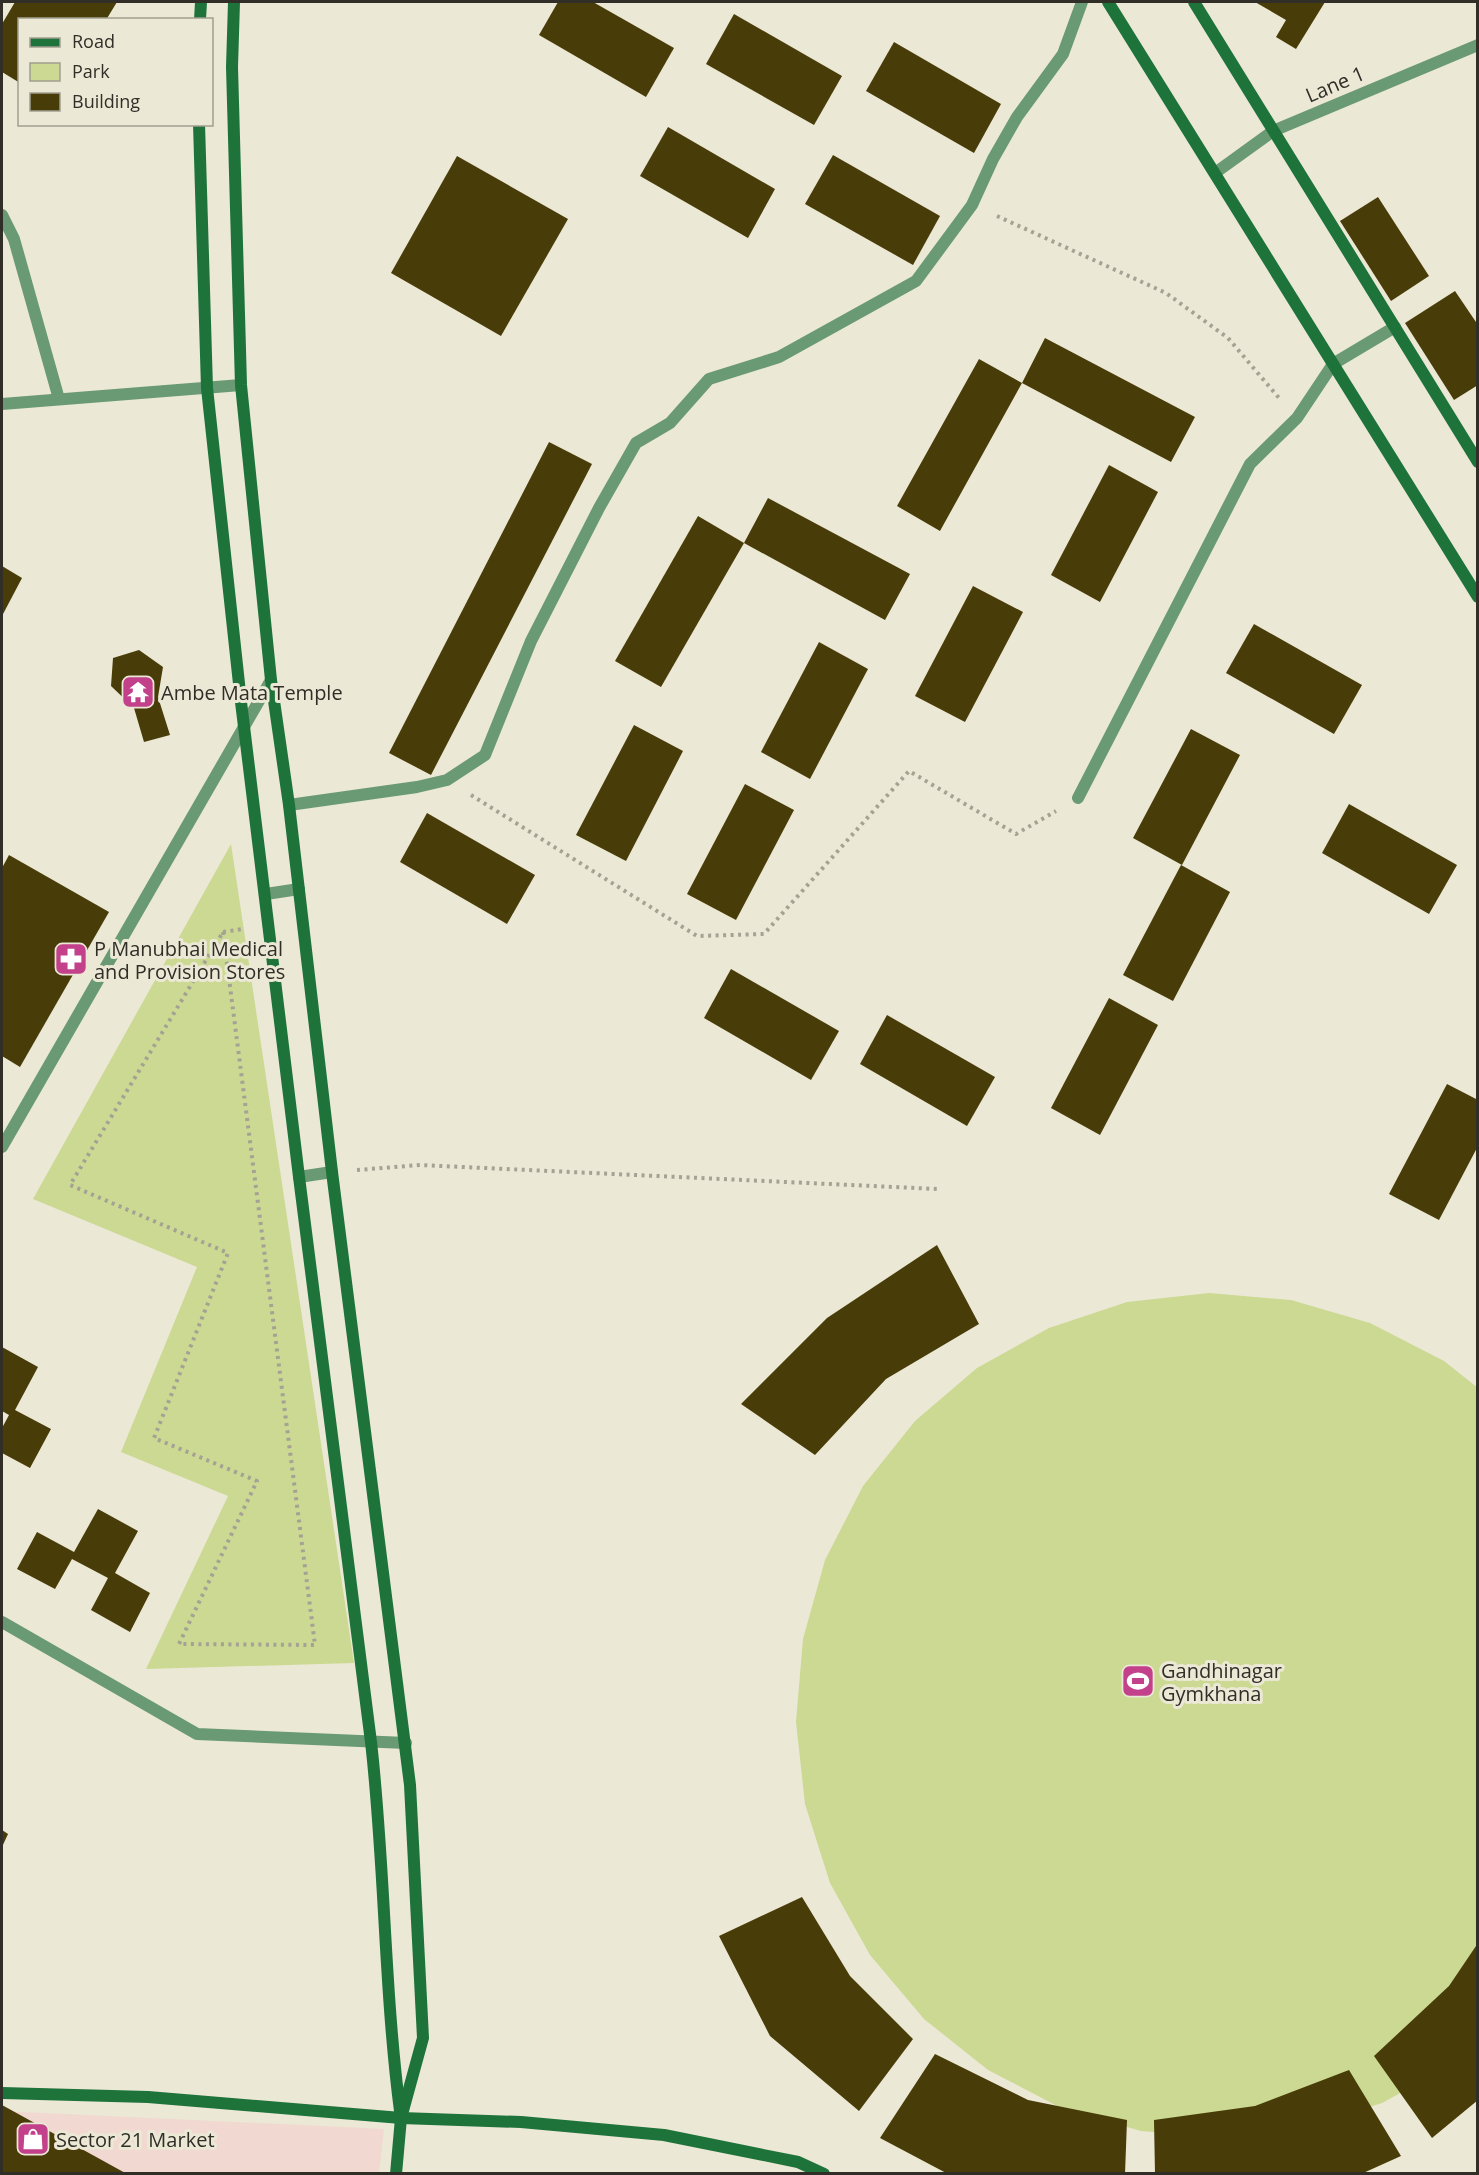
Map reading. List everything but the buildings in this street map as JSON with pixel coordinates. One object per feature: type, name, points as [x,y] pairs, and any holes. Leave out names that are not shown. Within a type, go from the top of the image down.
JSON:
[{"type":"street","points":[[200,18],[201,2]]},
{"type":"street","points":[[234,2],[232,68],[240,385],[271,681],[289,805],[332,1172],[410,1785],[423,2038],[401,2118],[396,2174]]},
{"type":"street","points":[[289,805],[417,788],[447,780],[485,755],[531,641],[599,508],[636,443],[670,423],[709,379],[779,357],[916,281],[972,204],[993,159],[1017,117],[1063,54],[1082,2]]},
{"type":"street","points":[[1108,2],[1478,597]]},
{"type":"street","points":[[1194,2],[1477,461]]},
{"type":"street","name":"Lane 1","points":[[1215,173],[1273,131],[1478,45]]},
{"type":"street","points":[[200,126],[207,388],[244,727],[371,1742],[376,1790],[391,2044],[401,2118]]},
{"type":"street","points":[[2,215],[14,239],[59,399]]},
{"type":"street","points":[[1078,798],[1250,464],[1296,418],[1333,364],[1395,327]]},
{"type":"street","points":[[2,404],[240,385]]},
{"type":"street","points":[[2,1148],[271,681]]},
{"type":"street","points":[[266,894],[299,889]]},
{"type":"street","points":[[299,1177],[332,1172]]},
{"type":"street","points":[[2,1622],[197,1734],[406,1743]]},
{"type":"street","points":[[2,2093],[148,2097],[401,2118],[521,2122],[664,2135],[798,2162],[824,2174]]},
{"type":"path","points":[[972,204],[1166,293],[1228,338],[1296,418]]},
{"type":"path","points":[[447,780],[697,936],[764,934],[909,771],[1016,834],[1078,798]]},
{"type":"path","points":[[223,932],[243,929]]},
{"type":"path","points":[[223,932],[315,1645],[179,1644],[257,1481],[154,1438],[228,1253],[70,1185],[223,932]]},
{"type":"path","points":[[332,1172],[420,1165],[937,1189]]},
{"type":"shaded area","points":[[2,2111],[384,2129],[379,2173],[2,2174]]},
{"type":"green space","points":[[231,844],[354,1663],[146,1669],[228,1496],[121,1452],[197,1267],[33,1199]]},
{"type":"green space","name":"Gandhinagar Gymkhana","points":[[1209,1293],[1291,1300],[1370,1323],[1444,1361],[1478,1388],[1477,2043],[1455,2063],[1382,2103],[1304,2128],[1222,2137],[1141,2131],[1061,2108],[988,2070],[924,2019],[870,1955],[830,1883],[805,1804],[796,1722],[803,1639],[825,1560],[863,1486],[915,1421],[977,1368],[1049,1328],[1127,1302]]},
{"type":"place","name":"Ambe Mata Temple","points":[[138,692]]},
{"type":"place","name":"P Manubhai Medical and Provision Stores","points":[[71,959]]},
{"type":"place","name":"Gandhinagar Gymkhana","points":[[1138,1681]]},
{"type":"place","name":"Sector 21 Market","points":[[33,2139]]}]
